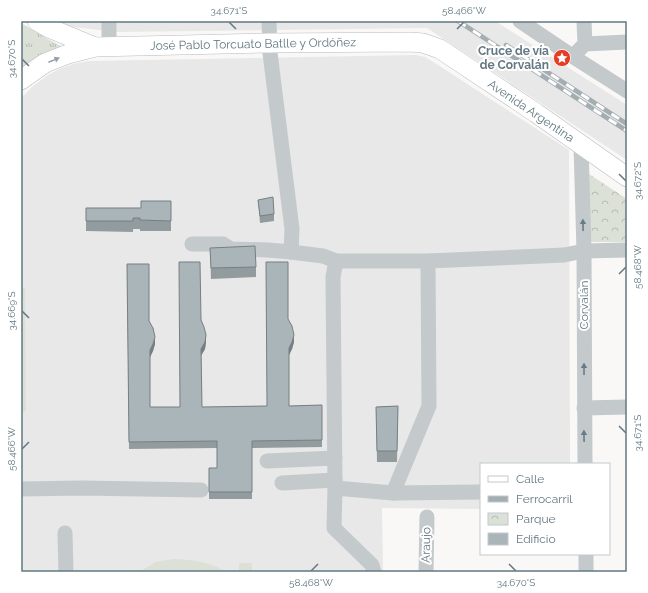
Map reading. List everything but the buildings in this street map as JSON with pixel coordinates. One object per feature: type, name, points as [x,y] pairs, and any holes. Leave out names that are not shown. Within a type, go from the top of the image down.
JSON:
[{"type":"main road","name":"José Pablo Torcuato Batlle y Ordóñez","points":[[37,21],[49,28],[102,47]]},
{"type":"main road","name":"José Pablo Torcuato Batlle y Ordóñez","points":[[21,80],[46,63],[68,54],[102,47],[269,33],[310,43],[411,42]]},
{"type":"main road","name":"Avenida Argentina","points":[[411,42],[423,43],[440,49],[627,177]]},
{"type":"street","points":[[102,47],[109,21]]},
{"type":"street","points":[[520,21],[627,91]]},
{"type":"street","points":[[584,21],[585,44]]},
{"type":"street","points":[[269,33],[270,53],[292,229],[291,252]]},
{"type":"street","points":[[572,56],[585,44],[627,42]]},
{"type":"street","name":"Corvalán","points":[[582,145],[585,463]]},
{"type":"street","points":[[192,244],[223,244],[231,249],[291,252],[323,256],[336,261],[428,261],[564,255],[584,251],[627,250]]},
{"type":"street","points":[[336,261],[333,277],[335,458],[334,528],[372,565],[374,572]]},
{"type":"street","points":[[393,493],[429,406],[428,261]]},
{"type":"street","points":[[584,408],[627,407]]},
{"type":"street","points":[[267,461],[335,458]]},
{"type":"street","points":[[282,483],[335,484],[393,493],[480,492]]},
{"type":"street","points":[[21,489],[82,488],[201,490]]},
{"type":"street","name":"Araujo","points":[[426,517],[426,572]]},
{"type":"street","points":[[65,533],[66,572]]},
{"type":"street","points":[[586,555],[586,572]]},
{"type":"shaded area","points":[[54,21],[495,21],[627,105],[627,160],[427,28],[118,32],[62,26]]},
{"type":"shaded area","points":[[416,55],[425,57],[438,65],[569,150],[570,463],[480,463],[480,509],[382,508],[383,572],[21,572],[21,98],[32,87],[59,69],[73,64],[89,61]]},
{"type":"green space","points":[[21,23],[66,49],[47,53],[31,61],[21,70]]},
{"type":"green space","points":[[589,174],[627,199],[627,242],[589,242]]},
{"type":"green space","points":[[21,288],[25,288],[26,411],[21,412]]},
{"type":"green space","points":[[173,559],[200,562],[214,566],[226,572],[139,572],[156,562]]},
{"type":"green space","points":[[239,563],[252,563],[252,572],[239,572]]},
{"type":"railway","points":[[458,21],[627,131]]},
{"type":"railway","points":[[506,45],[627,124]]},
{"type":"place","name":"Cruce de vía de Corvalán","points":[[562,58]]}]
